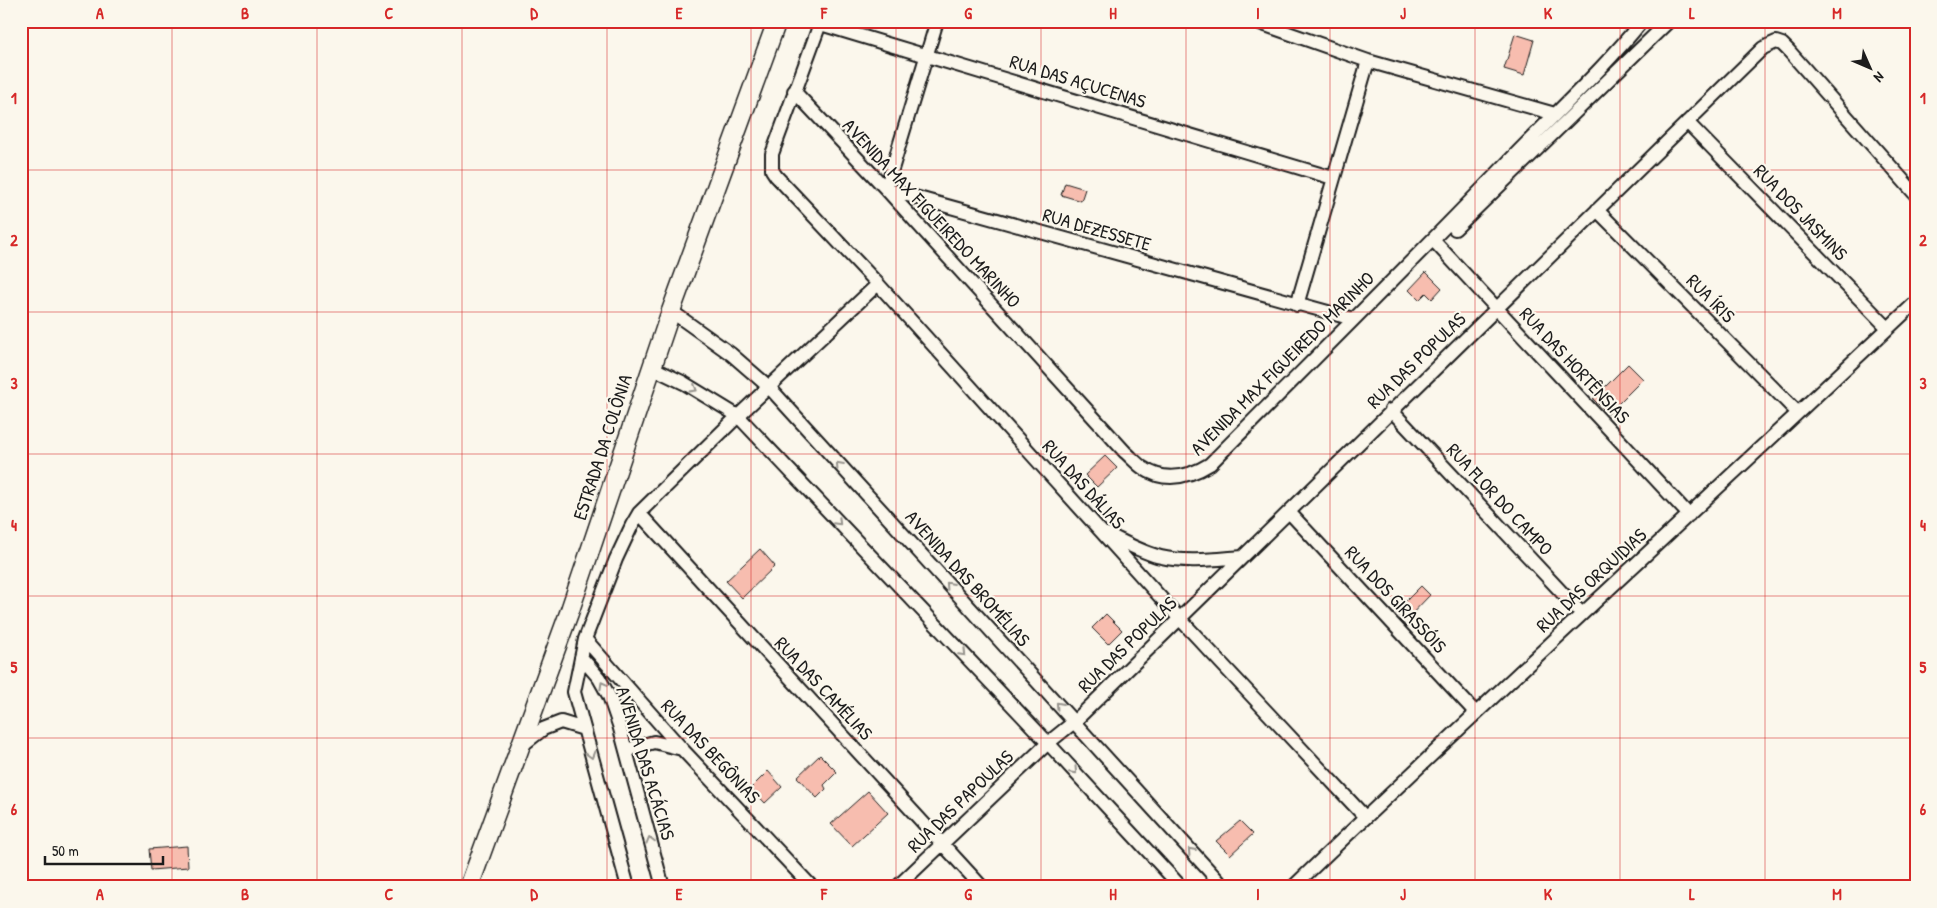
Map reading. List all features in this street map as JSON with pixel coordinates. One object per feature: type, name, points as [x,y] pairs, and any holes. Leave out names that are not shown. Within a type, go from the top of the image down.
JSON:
[{"type":"main road","name":"ESTRADA DA COLÔNIA","points":[[469,887],[569,613],[670,311],[777,21]]},
{"type":"street","points":[[886,189],[937,21]]},
{"type":"street","points":[[1254,21],[1288,26],[1368,61],[1555,114]]},
{"type":"street","name":"AVENIDA MAX FIGUEIREDO MARINHO","points":[[794,91],[886,189],[1125,452],[1143,468],[1160,475],[1176,478],[1195,473],[1210,464],[1353,319],[1436,242],[1555,114],[1617,53],[1642,21]]},
{"type":"street","points":[[1436,242],[1669,21]]},
{"type":"street","points":[[794,91],[818,22]]},
{"type":"street","name":"RUA DAS AÇUCENAS","points":[[818,22],[1333,178]]},
{"type":"street","name":"RUA DAS POPULAS","points":[[1048,743],[1074,722],[1763,48],[1776,42],[1782,44],[1916,195]]},
{"type":"street","points":[[1297,305],[1368,61]]},
{"type":"street","name":"RUA DAS DÁLIAS","points":[[794,91],[772,154],[772,170],[776,176],[878,284],[1180,618],[1365,817]]},
{"type":"street","name":"RUA DOS JASMINS","points":[[1687,122],[1888,328]]},
{"type":"street","name":"RUA DEZESSETE","points":[[886,189],[1297,305],[1353,319]]},
{"type":"street","name":"RUA ÍRIS","points":[[1598,210],[1797,412]]},
{"type":"street","name":"RUA DAS HORTÊNSIAS","points":[[1436,242],[1689,516]]},
{"type":"street","points":[[628,887],[574,692],[585,639],[616,559],[639,513],[738,416],[878,284]]},
{"type":"street","name":"RUA DAS ORQUIDIAS","points":[[1293,887],[1475,712],[1689,516],[1797,412],[1916,302]]},
{"type":"street","name":"AVENIDA DAS BROMÉLIAS","points":[[670,311],[731,354],[769,388],[1224,887]]},
{"type":"street","points":[[651,367],[684,383],[738,416],[1048,743],[1181,887]]},
{"type":"street","name":"RUA FLOR DO CAMPO","points":[[1391,410],[1582,614]]},
{"type":"street","name":"RUA DOS GIRASSÓIS","points":[[1289,512],[1475,712]]},
{"type":"street","name":"RUA DAS CAMÉLIAS","points":[[639,513],[982,887]]},
{"type":"street","points":[[1102,532],[1160,557],[1202,560],[1242,557]]},
{"type":"street","name":"RUA DAS BEGÔNIAS","points":[[585,639],[682,749],[812,887]]},
{"type":"street","name":"AVENIDA DAS ACÁCIAS","points":[[581,657],[599,678],[609,696],[626,750],[663,887]]},
{"type":"street","points":[[520,747],[543,729],[561,722],[584,729]]},
{"type":"street","points":[[626,750],[654,742],[682,749]]},
{"type":"street","name":"RUA DAS PAPOULAS","points":[[897,887],[1048,743]]},
{"type":"building","points":[[1515,34],[1534,40],[1524,75],[1504,69]]},
{"type":"building","points":[[1065,183],[1085,189],[1081,201],[1061,195]]},
{"type":"building","points":[[1426,272],[1442,288],[1432,299],[1426,293],[1419,300],[1409,290]]},
{"type":"building","points":[[1628,364],[1643,379],[1608,414],[1593,399]]},
{"type":"building","points":[[1105,456],[1117,468],[1097,487],[1085,475]]},
{"type":"building","points":[[760,549],[775,566],[742,598],[726,581]]},
{"type":"building","points":[[1421,586],[1430,595],[1405,621],[1395,612]]},
{"type":"building","points":[[1106,614],[1122,630],[1108,644],[1092,628]]},
{"type":"building","points":[[820,755],[837,772],[824,785],[826,789],[817,798],[797,777]]},
{"type":"building","points":[[768,771],[782,787],[765,803],[751,788]]},
{"type":"building","points":[[868,791],[888,813],[852,846],[831,824]]},
{"type":"building","points":[[1240,821],[1253,834],[1230,855],[1216,841]]},
{"type":"building","points":[[187,846],[188,867],[151,870],[149,849]]}]
